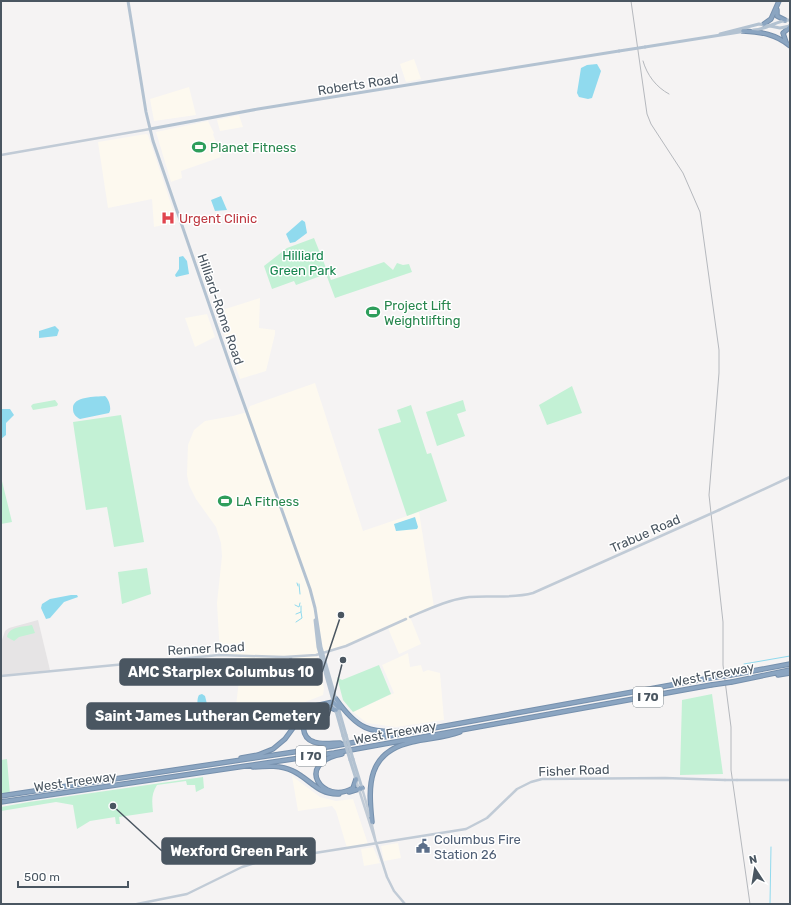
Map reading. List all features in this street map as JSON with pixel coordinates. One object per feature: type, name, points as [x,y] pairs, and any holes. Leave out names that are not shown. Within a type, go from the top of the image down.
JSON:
[{"type":"highway","points":[[764,24],[769,22],[779,1]]},
{"type":"highway","points":[[777,7],[777,16],[785,20]]},
{"type":"highway","points":[[789,45],[783,33],[790,27]]},
{"type":"highway","points":[[743,31],[772,35],[789,45]]},
{"type":"highway","name":"West Freeway","points":[[1,796],[361,741],[731,675],[790,663]]},
{"type":"highway","name":"West Freeway","points":[[1,802],[218,770],[404,740],[790,672]]},
{"type":"highway","points":[[335,701],[357,724],[369,730],[383,733],[416,730],[607,697]]},
{"type":"highway","points":[[335,701],[337,709],[326,706],[310,712],[303,725],[307,737],[317,743],[361,741]]},
{"type":"highway","points":[[217,764],[258,755],[273,749],[285,739],[307,710],[335,701]]},
{"type":"highway","points":[[372,822],[369,784],[374,771],[384,756],[405,744],[457,734],[469,729]]},
{"type":"highway","points":[[356,779],[354,786],[351,789],[340,792],[330,791],[318,782],[316,770],[321,762],[331,756],[404,740]]},
{"type":"highway","points":[[218,770],[275,766],[294,772],[318,790],[328,794],[339,794],[360,788]]},
{"type":"main road","name":"Hilliard-Rome Road","points":[[128,1],[150,129],[230,365],[310,588],[316,618],[315,629],[335,701]]},
{"type":"main road","name":"Roberts Road","points":[[1,155],[255,110],[719,34],[761,30],[785,20],[790,20]]},
{"type":"main road","name":"Roberts Road","points":[[719,34],[755,24],[764,24],[780,28],[790,27]]},
{"type":"main road","name":"Trabue Road","points":[[410,617],[452,600],[471,597],[505,597],[524,595],[538,591],[790,477]]},
{"type":"main road","name":"Renner Road","points":[[1,676],[219,655],[291,657],[321,654],[351,644],[406,619]]},
{"type":"main road","points":[[284,657],[287,663],[291,657]]},
{"type":"main road","points":[[337,709],[376,843],[389,881],[405,904]]},
{"type":"main road","points":[[352,759],[356,779],[372,822],[376,843]]},
{"type":"main road","name":"Fisher Road","points":[[137,904],[187,894],[254,863],[468,828],[487,818],[516,789],[542,779],[660,778],[790,780]]},
{"type":"shaded area","points":[[414,59],[421,79],[406,82],[400,64]]},
{"type":"shaded area","points":[[189,87],[196,115],[154,121],[150,99]]},
{"type":"shaded area","points":[[239,115],[243,127],[220,131],[217,120]]},
{"type":"shaded area","points":[[208,121],[214,133],[213,134],[221,157],[181,171],[182,178],[171,182],[156,132]]},
{"type":"shaded area","points":[[146,134],[148,135],[177,222],[154,227],[152,199],[108,208],[98,142]]},
{"type":"shaded area","points":[[260,298],[259,328],[275,330],[266,371],[240,379],[216,312]]},
{"type":"shaded area","points":[[207,314],[215,337],[195,347],[185,318]]},
{"type":"shaded area","points":[[315,383],[363,531],[419,512],[434,607],[410,617],[421,644],[399,654],[388,628],[346,646],[316,655],[324,689],[323,695],[303,703],[279,724],[273,725],[266,723],[254,713],[241,711],[236,706],[242,655],[220,655],[217,603],[222,556],[221,543],[216,527],[196,499],[189,485],[187,475],[188,445],[194,430],[205,421],[247,412],[250,406]]},
{"type":"shaded area","points":[[38,620],[50,670],[1,676],[1,643],[5,631],[9,628]]},
{"type":"shaded area","points":[[408,653],[410,667],[421,665],[423,672],[428,670],[440,673],[444,720],[396,727],[367,723],[353,712],[394,693],[382,665]]},
{"type":"shaded area","points":[[292,776],[320,797],[336,801],[353,799],[368,844],[347,848],[336,811],[332,806],[298,811]]},
{"type":"shaded area","points":[[398,843],[401,858],[384,861],[381,846]]},
{"type":"shaded area","points":[[373,847],[380,863],[364,866],[361,849]]},
{"type":"green space","name":"Hilliard Green Park","points":[[314,238],[331,280],[384,262],[393,270],[397,263],[403,265],[409,264],[412,272],[335,298],[326,274],[296,285],[294,281],[272,289],[264,266],[287,248]]},
{"type":"green space","points":[[572,386],[582,413],[547,425],[539,405]]},
{"type":"green space","points":[[55,400],[58,404],[57,406],[33,410],[31,406],[33,404]]},
{"type":"green space","points":[[463,400],[466,411],[457,414],[465,436],[437,446],[426,412]]},
{"type":"green space","points":[[411,405],[427,454],[431,453],[447,501],[407,516],[378,429],[401,422],[397,410]]},
{"type":"green space","points":[[121,415],[144,542],[114,547],[107,507],[86,510],[73,422]]},
{"type":"green space","points":[[1,477],[12,522],[1,524]]},
{"type":"green space","points":[[147,568],[151,594],[122,604],[118,572]]},
{"type":"green space","points":[[32,625],[35,633],[19,637],[14,641],[7,637],[8,633],[13,629]]},
{"type":"green space","points":[[379,665],[391,694],[353,712],[343,700],[337,677],[342,680]]},
{"type":"green space","points":[[712,694],[723,774],[680,775],[682,700]]},
{"type":"green space","points":[[7,759],[10,795],[1,796],[1,760]]},
{"type":"green space","points":[[203,777],[204,788],[196,792],[195,785],[187,785],[186,781],[157,785],[152,801],[153,812],[119,817],[120,824],[116,824],[115,817],[90,821],[77,829],[73,805],[56,802],[1,811],[1,807],[29,802]]},
{"type":"water","points":[[597,64],[601,71],[592,98],[588,99],[579,97],[577,93],[581,68],[587,65]]},
{"type":"water","points":[[221,196],[227,210],[215,211],[211,200]]},
{"type":"water","points":[[302,220],[305,222],[307,233],[295,242],[290,243],[286,234]]},
{"type":"water","points":[[183,256],[187,261],[189,274],[176,277],[175,275],[179,269],[179,257]]},
{"type":"water","points":[[55,326],[59,330],[57,336],[39,338],[39,331]]},
{"type":"water","points":[[105,396],[110,404],[109,413],[80,419],[74,414],[74,405],[80,399]]},
{"type":"water","points":[[1,409],[10,409],[14,415],[6,423],[6,435],[1,439]]},
{"type":"water","points":[[415,517],[418,527],[417,529],[396,531],[394,524]]},
{"type":"water","points":[[77,595],[78,597],[64,602],[50,618],[46,619],[41,608],[42,604],[50,599]]},
{"type":"water","points":[[202,694],[205,696],[208,708],[213,716],[206,723],[201,718],[197,702],[199,695]]},
{"type":"waterway","points":[[299,584],[300,594]]},
{"type":"waterway","points":[[295,605],[299,607],[300,603]]},
{"type":"waterway","points":[[296,614],[301,612],[301,606]]},
{"type":"waterway","points":[[296,622],[302,618],[301,612]]},
{"type":"waterway","points":[[744,664],[790,656]]},
{"type":"waterway","points":[[770,904],[771,847]]},
{"type":"railway","points":[[631,1],[647,114],[651,124],[683,173],[700,212],[719,350],[719,373],[709,495],[723,622],[723,665],[731,727],[731,770],[750,904]]},
{"type":"railway","points":[[643,61],[653,80],[660,88],[669,94]]},
{"type":"place","name":"Planet Fitness","points":[[199,147]]},
{"type":"place","name":"Urgent Clinic","points":[[168,218]]},
{"type":"place","name":"Project Lift Weightlifting","points":[[373,312]]},
{"type":"place","name":"LA Fitness","points":[[225,501]]},
{"type":"place","name":"AMC Starplex Columbus 10","points":[[341,615]]},
{"type":"place","name":"Saint James Lutheran Cemetery","points":[[343,660]]},
{"type":"place","name":"Wexford Green Park","points":[[113,806]]},
{"type":"place","name":"Columbus Fire Station 26","points":[[423,846]]}]
